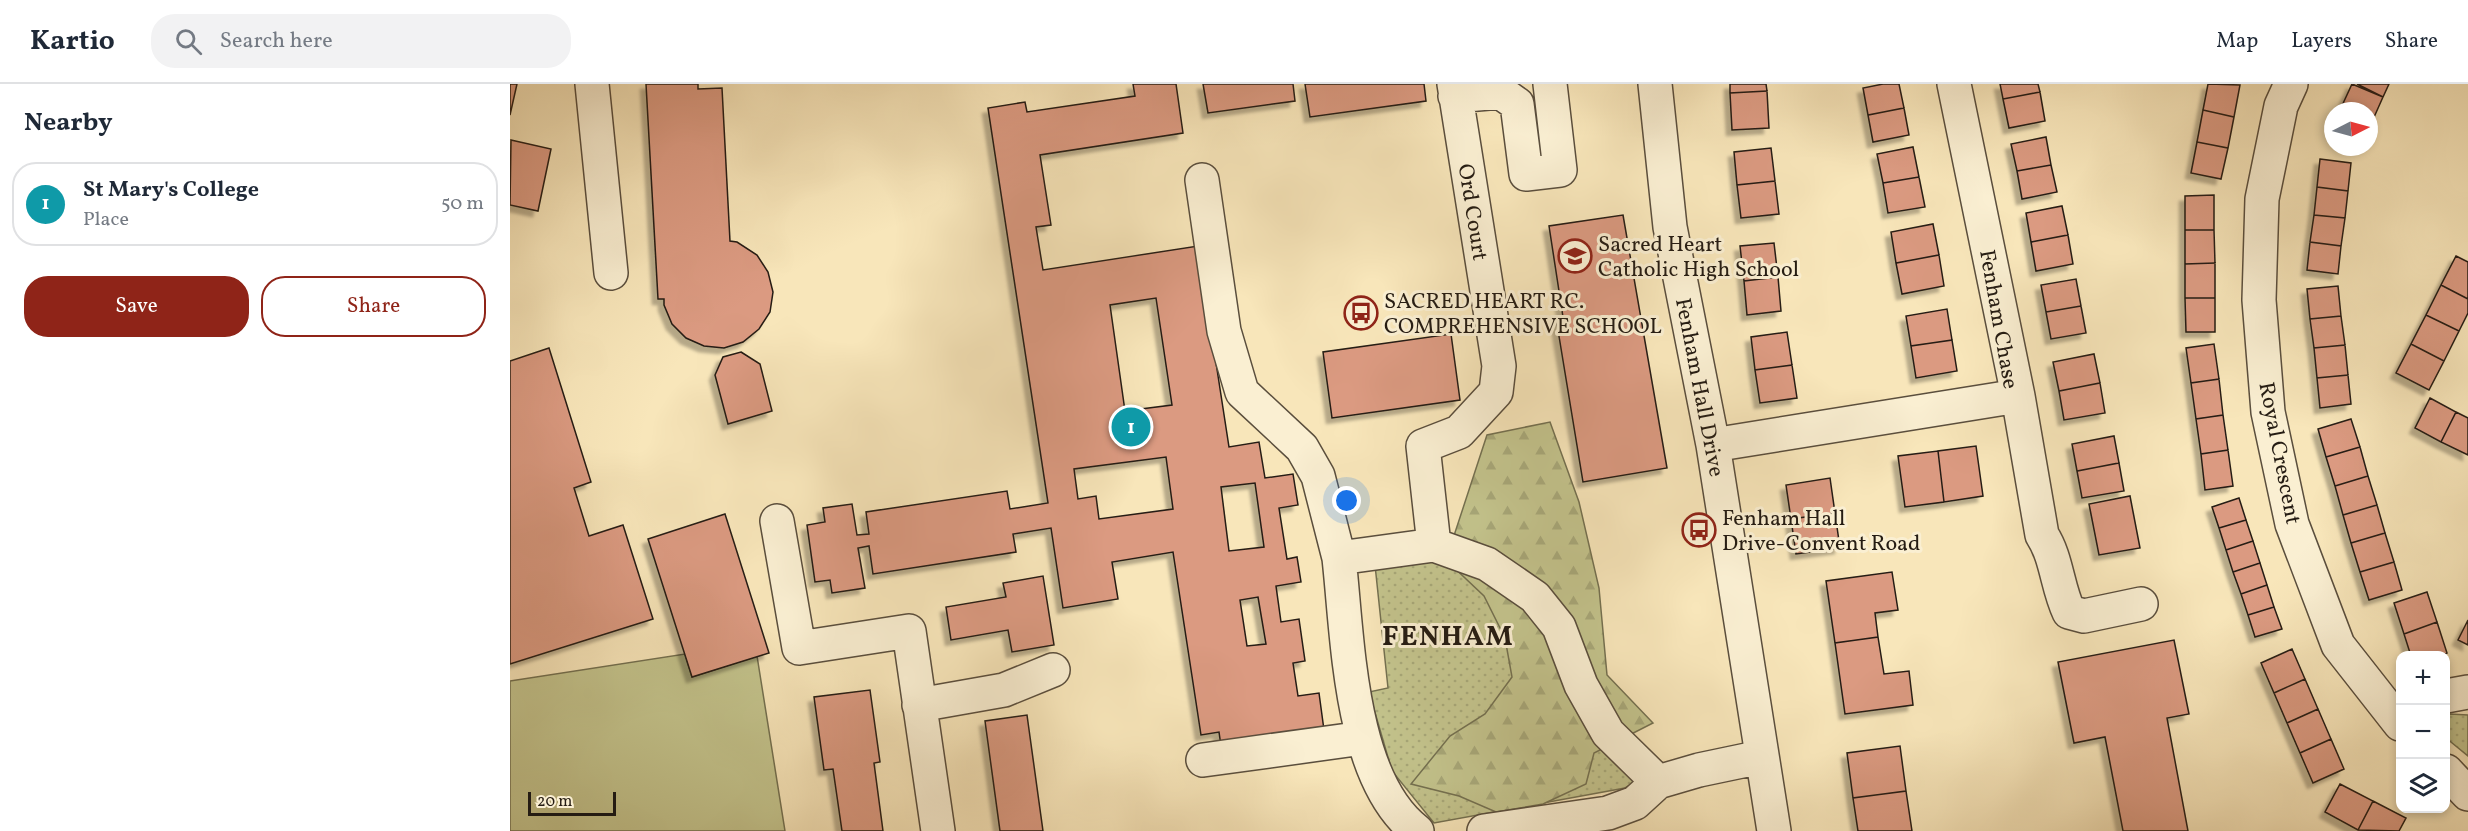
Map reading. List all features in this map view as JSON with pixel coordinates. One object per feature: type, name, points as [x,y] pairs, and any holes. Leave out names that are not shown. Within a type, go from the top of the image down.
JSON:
[{"type":"street","points":[[592,84],[611,273]]},
{"type":"street","points":[[1454,90],[1501,88],[1517,104],[1526,174],[1560,170],[1550,84]]},
{"type":"street","name":"Fenham Hall Drive","points":[[1655,84],[1670,227],[1713,446],[1774,831]]},
{"type":"street","name":"Fenham Chase","points":[[1713,446],[2018,396],[1954,84]]},
{"type":"street","name":"Royal Crescent","points":[[2291,84],[2281,106],[2262,199],[2259,300],[2268,412],[2292,524],[2338,645],[2396,719]]},
{"type":"street","name":"Ord Court","points":[[1434,545],[1423,446],[1459,432],[1496,392],[1499,366],[1454,90]]},
{"type":"street","points":[[1202,180],[1224,331],[1242,392],[1302,448],[1318,476],[1339,558],[1356,706],[1363,738],[1382,790],[1403,820],[1417,831]]},
{"type":"street","points":[[2018,396],[2042,535],[2050,547],[2061,595],[2069,612],[2084,616],[2141,604]]},
{"type":"street","points":[[777,521],[799,648],[909,632],[938,831]]},
{"type":"street","points":[[1339,558],[1434,545],[1487,564],[1535,597],[1559,627],[1581,685],[1608,733],[1658,782]]},
{"type":"street","points":[[919,705],[1004,690],[1053,670]]},
{"type":"street","points":[[2450,695],[2468,692]]},
{"type":"street","points":[[1203,760],[1363,738]]},
{"type":"street","points":[[1484,831],[1608,813],[1635,803],[1658,782],[1699,770],[1761,757]]},
{"type":"street","points":[[2450,776],[2468,794]]},
{"type":"green space","points":[[1550,422],[1579,502],[1599,588],[1607,675],[1653,723],[1594,753],[1586,784],[1543,804],[1496,812],[1459,796],[1411,784],[1450,736],[1485,714],[1512,677],[1505,638],[1484,596],[1446,560],[1487,435]]},
{"type":"green space","points":[[1433,557],[1490,584],[1639,780],[1625,788],[1434,823],[1392,771],[1369,692],[1388,688],[1375,565]]},
{"type":"green space","points":[[685,654],[692,677],[757,656],[785,831],[510,831],[510,681]]},
{"type":"green space","points":[[2450,714],[2468,715],[2468,756],[2450,741]]},
{"type":"building","points":[[510,84],[517,84],[510,115]]},
{"type":"building","points":[[646,84],[698,84],[698,89],[722,88],[730,241],[737,242],[757,255],[768,272],[773,292],[770,312],[759,329],[743,342],[724,348],[704,346],[686,338],[672,324],[664,305],[664,299],[658,299]]},
{"type":"building","points":[[1133,84],[1176,84],[1183,133],[1040,155],[1051,225],[1036,227],[1043,270],[1198,246],[1229,447],[1259,442],[1265,478],[1293,474],[1298,505],[1279,508],[1287,559],[1297,557],[1301,582],[1276,586],[1281,622],[1299,619],[1305,661],[1293,663],[1298,696],[1319,693],[1324,730],[1221,746],[1219,732],[1201,735],[1173,552],[1112,562],[1118,599],[1063,608],[1051,528],[1013,534],[1016,552],[873,574],[869,546],[858,548],[865,588],[832,593],[830,580],[815,582],[807,525],[825,522],[823,508],[852,504],[857,535],[869,534],[866,512],[1007,491],[1010,509],[1048,503],[988,108],[1025,102],[1027,112],[1135,96]],"holes":[[[1156,298],[1172,405],[1125,411],[1110,305]],[[1166,457],[1173,509],[1099,519],[1096,496],[1078,499],[1074,469]],[[1255,483],[1264,547],[1229,551],[1221,487]],[[1258,597],[1266,644],[1247,646],[1240,600]]]},
{"type":"building","points":[[1203,84],[1293,84],[1295,101],[1208,113]]},
{"type":"building","points":[[1305,84],[1424,84],[1426,101],[1310,117]]},
{"type":"building","points":[[1730,84],[1766,84],[1767,91],[1730,93]]},
{"type":"building","points":[[1899,84],[1904,108],[1868,115],[1863,88]]},
{"type":"building","points":[[2000,84],[2038,84],[2040,92],[2003,99]]},
{"type":"building","points":[[2208,84],[2240,85],[2234,117],[2203,110]]},
{"type":"building","points":[[2352,84],[2383,97],[2378,108],[2378,102],[2344,102]]},
{"type":"building","points":[[2357,84],[2389,84],[2383,97]]},
{"type":"building","points":[[1767,91],[1769,128],[1732,130],[1730,93]]},
{"type":"building","points":[[2040,92],[2045,121],[2009,128],[2003,99]]},
{"type":"building","points":[[1904,108],[1909,135],[1873,142],[1868,115]]},
{"type":"building","points":[[2203,110],[2234,117],[2228,148],[2197,142]]},
{"type":"building","points":[[2046,137],[2051,165],[2017,171],[2011,144]]},
{"type":"building","points":[[511,140],[551,149],[538,211],[510,205]]},
{"type":"building","points":[[2197,142],[2228,148],[2221,179],[2191,173]]},
{"type":"building","points":[[1913,147],[1919,177],[1883,183],[1877,154]]},
{"type":"building","points":[[1771,148],[1775,181],[1737,185],[1734,152]]},
{"type":"building","points":[[2320,159],[2351,163],[2348,191],[2317,187]]},
{"type":"building","points":[[2051,165],[2057,192],[2022,199],[2017,171]]},
{"type":"building","points":[[1919,177],[1925,207],[1888,213],[1883,183]]},
{"type":"building","points":[[1775,181],[1779,214],[1741,218],[1737,185]]},
{"type":"building","points":[[2317,187],[2348,191],[2345,218],[2314,215]]},
{"type":"building","points":[[2214,195],[2214,230],[2185,230],[2185,196]]},
{"type":"building","points":[[2062,206],[2068,235],[2031,242],[2026,213]]},
{"type":"building","points":[[1623,215],[1667,468],[1583,482],[1556,318],[1563,317],[1549,226]]},
{"type":"building","points":[[2314,215],[2345,218],[2341,246],[2310,242]]},
{"type":"building","points":[[1933,224],[1939,255],[1896,263],[1891,232]]},
{"type":"building","points":[[2185,230],[2214,230],[2215,263],[2185,264]]},
{"type":"building","points":[[2068,235],[2073,264],[2036,271],[2031,242]]},
{"type":"building","points":[[2310,242],[2341,246],[2338,274],[2307,270]]},
{"type":"building","points":[[1774,243],[1778,277],[1744,281],[1740,246]]},
{"type":"building","points":[[1939,255],[1944,286],[1902,294],[1896,263]]},
{"type":"building","points":[[2456,256],[2468,262],[2468,299],[2441,285]]},
{"type":"building","points":[[2215,263],[2215,298],[2185,298],[2185,264]]},
{"type":"building","points":[[1778,277],[1781,311],[1747,315],[1744,281]]},
{"type":"building","points":[[2076,279],[2081,306],[2046,312],[2041,285]]},
{"type":"building","points":[[2441,285],[2468,299],[2468,313],[2459,331],[2426,315]]},
{"type":"building","points":[[2338,286],[2341,316],[2310,319],[2307,289]]},
{"type":"building","points":[[2185,298],[2215,298],[2215,332],[2186,332]]},
{"type":"building","points":[[2081,306],[2086,333],[2051,339],[2046,312]]},
{"type":"building","points":[[1947,309],[1952,340],[1911,346],[1906,316]]},
{"type":"building","points":[[2426,315],[2459,331],[2444,361],[2411,344]]},
{"type":"building","points":[[2341,316],[2345,345],[2314,348],[2310,319]]},
{"type":"building","points":[[1787,332],[1792,365],[1755,370],[1751,337]]},
{"type":"building","points":[[1451,334],[1460,400],[1332,418],[1323,352]]},
{"type":"building","points":[[1952,340],[1957,371],[1916,378],[1911,346]]},
{"type":"building","points":[[2214,344],[2219,379],[2191,383],[2186,348]]},
{"type":"building","points":[[2411,344],[2444,361],[2429,390],[2396,373]]},
{"type":"building","points":[[2345,345],[2348,375],[2317,378],[2314,348]]},
{"type":"building","points":[[549,348],[591,482],[574,488],[589,536],[623,525],[653,619],[510,664],[510,361]]},
{"type":"building","points":[[741,352],[760,364],[772,411],[728,424],[715,375],[723,357]]},
{"type":"building","points":[[2094,354],[2100,383],[2059,391],[2053,362]]},
{"type":"building","points":[[1792,365],[1797,398],[1760,403],[1755,370]]},
{"type":"building","points":[[2348,375],[2351,404],[2320,408],[2317,378]]},
{"type":"building","points":[[2219,379],[2223,415],[2196,419],[2191,383]]},
{"type":"building","points":[[2100,383],[2105,413],[2064,420],[2059,391]]},
{"type":"building","points":[[2430,398],[2456,412],[2441,442],[2415,428]]},
{"type":"building","points":[[2456,412],[2468,418],[2468,455],[2441,442]]},
{"type":"building","points":[[2223,415],[2228,450],[2201,454],[2196,419]]},
{"type":"building","points":[[2351,419],[2360,447],[2326,457],[2318,429]]},
{"type":"building","points":[[2114,436],[2119,463],[2077,471],[2072,444]]},
{"type":"building","points":[[1976,446],[1983,496],[1944,502],[1938,451]]},
{"type":"building","points":[[2360,447],[2368,476],[2335,486],[2326,457]]},
{"type":"building","points":[[2228,450],[2233,486],[2205,490],[2201,454]]},
{"type":"building","points":[[1938,451],[1944,502],[1905,507],[1898,456]]},
{"type":"building","points":[[2119,463],[2124,491],[2082,498],[2077,471]]},
{"type":"building","points":[[2368,476],[2377,505],[2343,515],[2335,486]]},
{"type":"building","points":[[1830,478],[1835,513],[1791,519],[1786,485]]},
{"type":"building","points":[[2130,496],[2140,548],[2099,555],[2089,504]]},
{"type":"building","points":[[2239,498],[2246,520],[2219,528],[2212,507]]},
{"type":"building","points":[[2377,505],[2385,533],[2351,543],[2343,515]]},
{"type":"building","points":[[1835,513],[1840,548],[1796,554],[1791,519]]},
{"type":"building","points":[[725,514],[769,653],[692,677],[648,539]]},
{"type":"building","points":[[2246,520],[2253,541],[2226,550],[2219,528]]},
{"type":"building","points":[[2385,533],[2394,562],[2360,572],[2351,543]]},
{"type":"building","points":[[2253,541],[2260,563],[2233,572],[2226,550]]},
{"type":"building","points":[[2394,562],[2402,590],[2369,600],[2360,572]]},
{"type":"building","points":[[2260,563],[2267,585],[2241,594],[2233,572]]},
{"type":"building","points":[[1892,572],[1898,610],[1875,613],[1878,637],[1835,643],[1826,581]]},
{"type":"building","points":[[1043,576],[1054,645],[1012,652],[1008,630],[951,640],[946,607],[1006,597],[1003,583]]},
{"type":"building","points":[[2267,585],[2274,607],[2248,615],[2241,594]]},
{"type":"building","points":[[2427,592],[2437,622],[2404,634],[2394,603]]},
{"type":"building","points":[[2274,607],[2282,629],[2255,637],[2248,615]]},
{"type":"building","points":[[2468,620],[2468,645],[2458,640]]},
{"type":"building","points":[[2437,622],[2446,651],[2409,651],[2404,634]]},
{"type":"building","points":[[1878,637],[1884,674],[1909,671],[1913,705],[1845,714],[1835,643]]},
{"type":"building","points":[[2174,640],[2189,714],[2167,718],[2188,831],[2123,831],[2105,737],[2074,743],[2058,662]]},
{"type":"building","points":[[2292,649],[2305,679],[2274,693],[2261,663]]},
{"type":"building","points":[[2305,679],[2318,709],[2287,723],[2274,693]]},
{"type":"building","points":[[870,690],[880,762],[874,763],[883,831],[842,831],[833,769],[824,770],[814,697]]},
{"type":"building","points":[[2318,709],[2331,739],[2300,753],[2287,723]]},
{"type":"building","points":[[1027,715],[1043,831],[1000,831],[985,721]]},
{"type":"building","points":[[2331,739],[2344,769],[2313,783],[2300,753]]},
{"type":"building","points":[[1900,746],[1906,791],[1853,798],[1847,753]]},
{"type":"building","points":[[2340,784],[2373,801],[2358,830],[2325,812]]},
{"type":"building","points":[[1906,791],[1912,831],[1858,831],[1853,798]]},
{"type":"building","points":[[2373,801],[2406,818],[2399,831],[2358,830]]},
{"type":"place","name":"Sacred Heart Catholic High School","points":[[1575,256]]},
{"type":"place","name":"SACRED HEART RC. COMPREHENSIVE SCHOOL","points":[[1361,313]]},
{"type":"place","name":"St Mary's College","points":[[1131,427]]},
{"type":"place","name":"Fenham Hall Drive-Convent Road","points":[[1699,530]]},
{"type":"district","name":"FENHAM","points":[[1448,635]]}]
